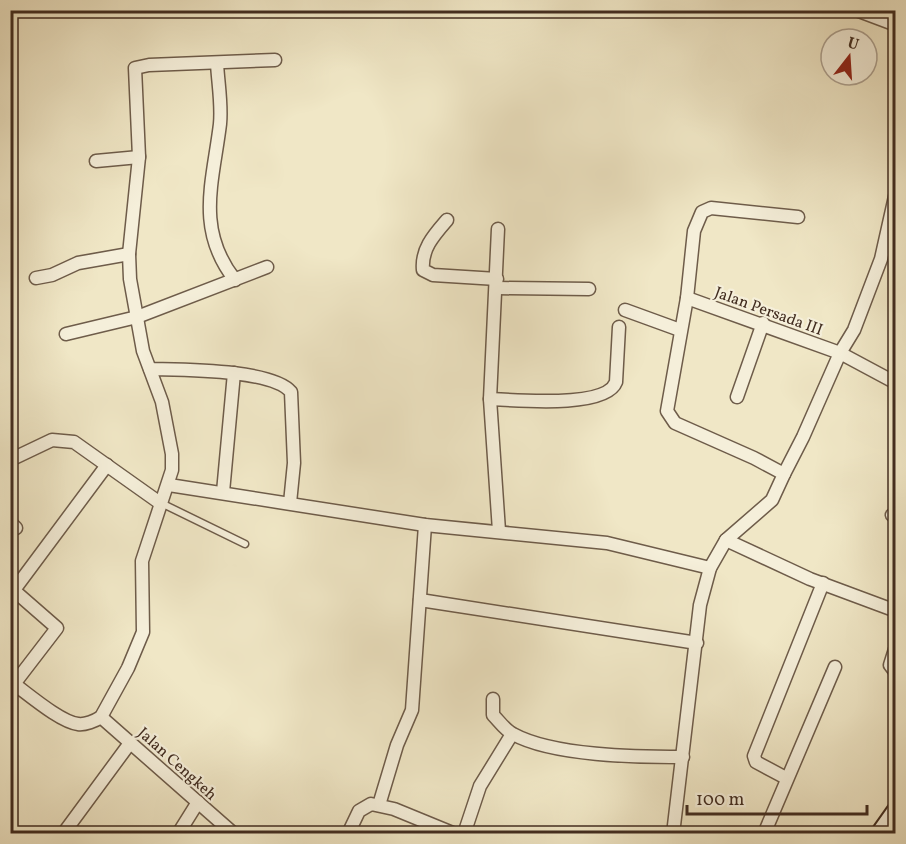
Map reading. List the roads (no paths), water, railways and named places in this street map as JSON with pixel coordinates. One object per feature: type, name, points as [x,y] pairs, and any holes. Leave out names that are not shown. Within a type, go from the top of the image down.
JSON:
[{"type":"street","points":[[856,10],[896,24]]},
{"type":"street","points":[[107,465],[12,588],[57,628],[12,682],[64,719],[80,725],[100,717],[128,668],[143,632],[142,561],[160,503],[169,485],[172,454],[162,402],[142,351],[129,254],[139,157],[135,68],[149,65],[275,60]]},
{"type":"street","points":[[217,63],[220,122],[211,175],[212,236],[220,260],[235,280]]},
{"type":"street","points":[[96,161],[139,157]]},
{"type":"street","points":[[673,834],[700,605],[710,567],[726,540],[772,500],[840,353],[854,330],[881,259],[896,192]]},
{"type":"street","points":[[784,474],[675,423],[669,418],[667,411],[687,298],[694,231],[702,212],[711,208],[798,218]]},
{"type":"street","points":[[447,220],[430,238],[422,261],[423,270],[433,275],[497,283],[589,289]]},
{"type":"street","points":[[498,229],[490,399],[499,531]]},
{"type":"street","points":[[36,278],[52,275],[78,263],[129,254]]},
{"type":"street","points":[[66,334],[136,316],[267,267]]},
{"type":"street","name":"Jalan Persada III","points":[[687,298],[763,323],[840,353],[896,383]]},
{"type":"street","points":[[626,310],[680,330]]},
{"type":"street","points":[[737,397],[763,323]]},
{"type":"street","points":[[490,399],[552,403],[578,400],[611,390],[616,382],[619,327]]},
{"type":"street","points":[[150,369],[234,373],[277,381],[291,392],[294,463],[290,503]]},
{"type":"street","points":[[223,492],[234,373]]},
{"type":"street","points":[[10,459],[52,440],[63,439],[74,442],[160,503]]},
{"type":"street","points":[[169,485],[425,525],[607,543],[710,567]]},
{"type":"street","points":[[379,805],[397,745],[412,710],[425,525]]},
{"type":"street","points":[[726,540],[810,579],[896,611]]},
{"type":"street","points":[[786,778],[756,762],[754,756],[824,583]]},
{"type":"street","points":[[420,600],[697,642]]},
{"type":"street","points":[[896,646],[890,665],[896,673]]},
{"type":"street","points":[[764,834],[835,667]]},
{"type":"street","points":[[493,699],[493,715],[512,734],[539,743],[623,757],[683,757]]},
{"type":"street","name":"Jalan Cengkeh","points":[[100,717],[234,834]]},
{"type":"street","points":[[464,834],[480,786],[512,734]]},
{"type":"street","points":[[63,834],[130,743]]},
{"type":"street","points":[[178,834],[198,802]]},
{"type":"street","points":[[348,834],[364,806],[379,805],[425,828],[455,834]]},
{"type":"street","points":[[879,834],[896,810]]},
{"type":"lane","points":[[160,503],[245,544]]}]
